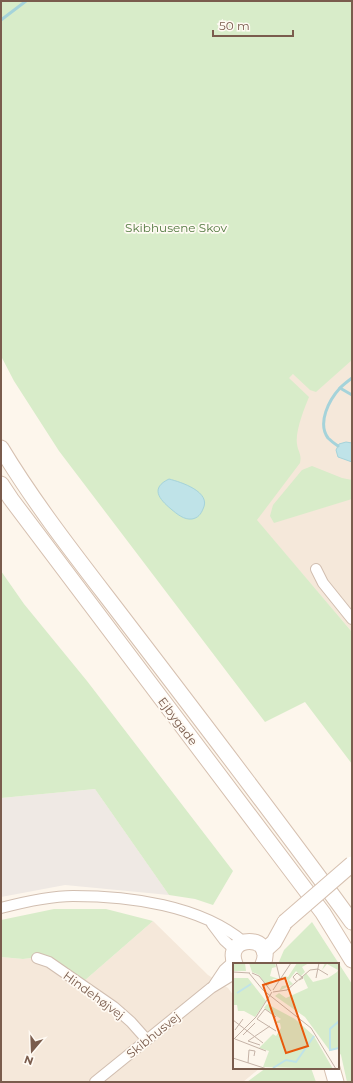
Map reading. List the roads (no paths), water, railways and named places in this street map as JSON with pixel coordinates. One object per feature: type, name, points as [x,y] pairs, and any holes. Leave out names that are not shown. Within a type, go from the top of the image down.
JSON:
[{"type":"main road","name":"Ejbygade","points":[[1,448],[16,473],[61,536],[301,852],[352,922]]},
{"type":"main road","name":"Ejbygade","points":[[1,484],[323,913],[352,960]]},
{"type":"main road","name":"Skibhusvej","points":[[250,957],[274,942],[285,922],[352,864]]},
{"type":"main road","points":[[332,1069],[336,1082]]},
{"type":"street","points":[[316,569],[323,584],[352,619]]},
{"type":"street","points":[[1,908],[26,901],[72,896],[129,899],[168,907],[198,916],[211,922],[224,940],[250,957]]},
{"type":"street","name":"Skibhusvej","points":[[238,963],[250,957]]},
{"type":"street","name":"Hindehøjvej","points":[[36,958],[49,962],[114,1007],[131,1022],[147,1040]]},
{"type":"street","name":"Skibhusvej","points":[[95,1082],[211,988],[224,970],[233,966]]},
{"type":"water","points":[[346,442],[352,443],[352,462],[338,457],[336,450],[339,444]]},
{"type":"water","points":[[169,479],[187,485],[199,493],[203,498],[205,503],[198,517],[192,519],[183,518],[163,501],[158,494],[158,490],[163,482]]},
{"type":"waterway","points":[[1,20],[26,1]]},
{"type":"waterway","points":[[338,446],[328,438],[325,432],[324,419],[328,405],[336,393],[352,378]]},
{"type":"waterway","points":[[340,388],[352,395]]},
{"type":"park label","name":"Skibhusene Skov","points":[[176,227]]}]
